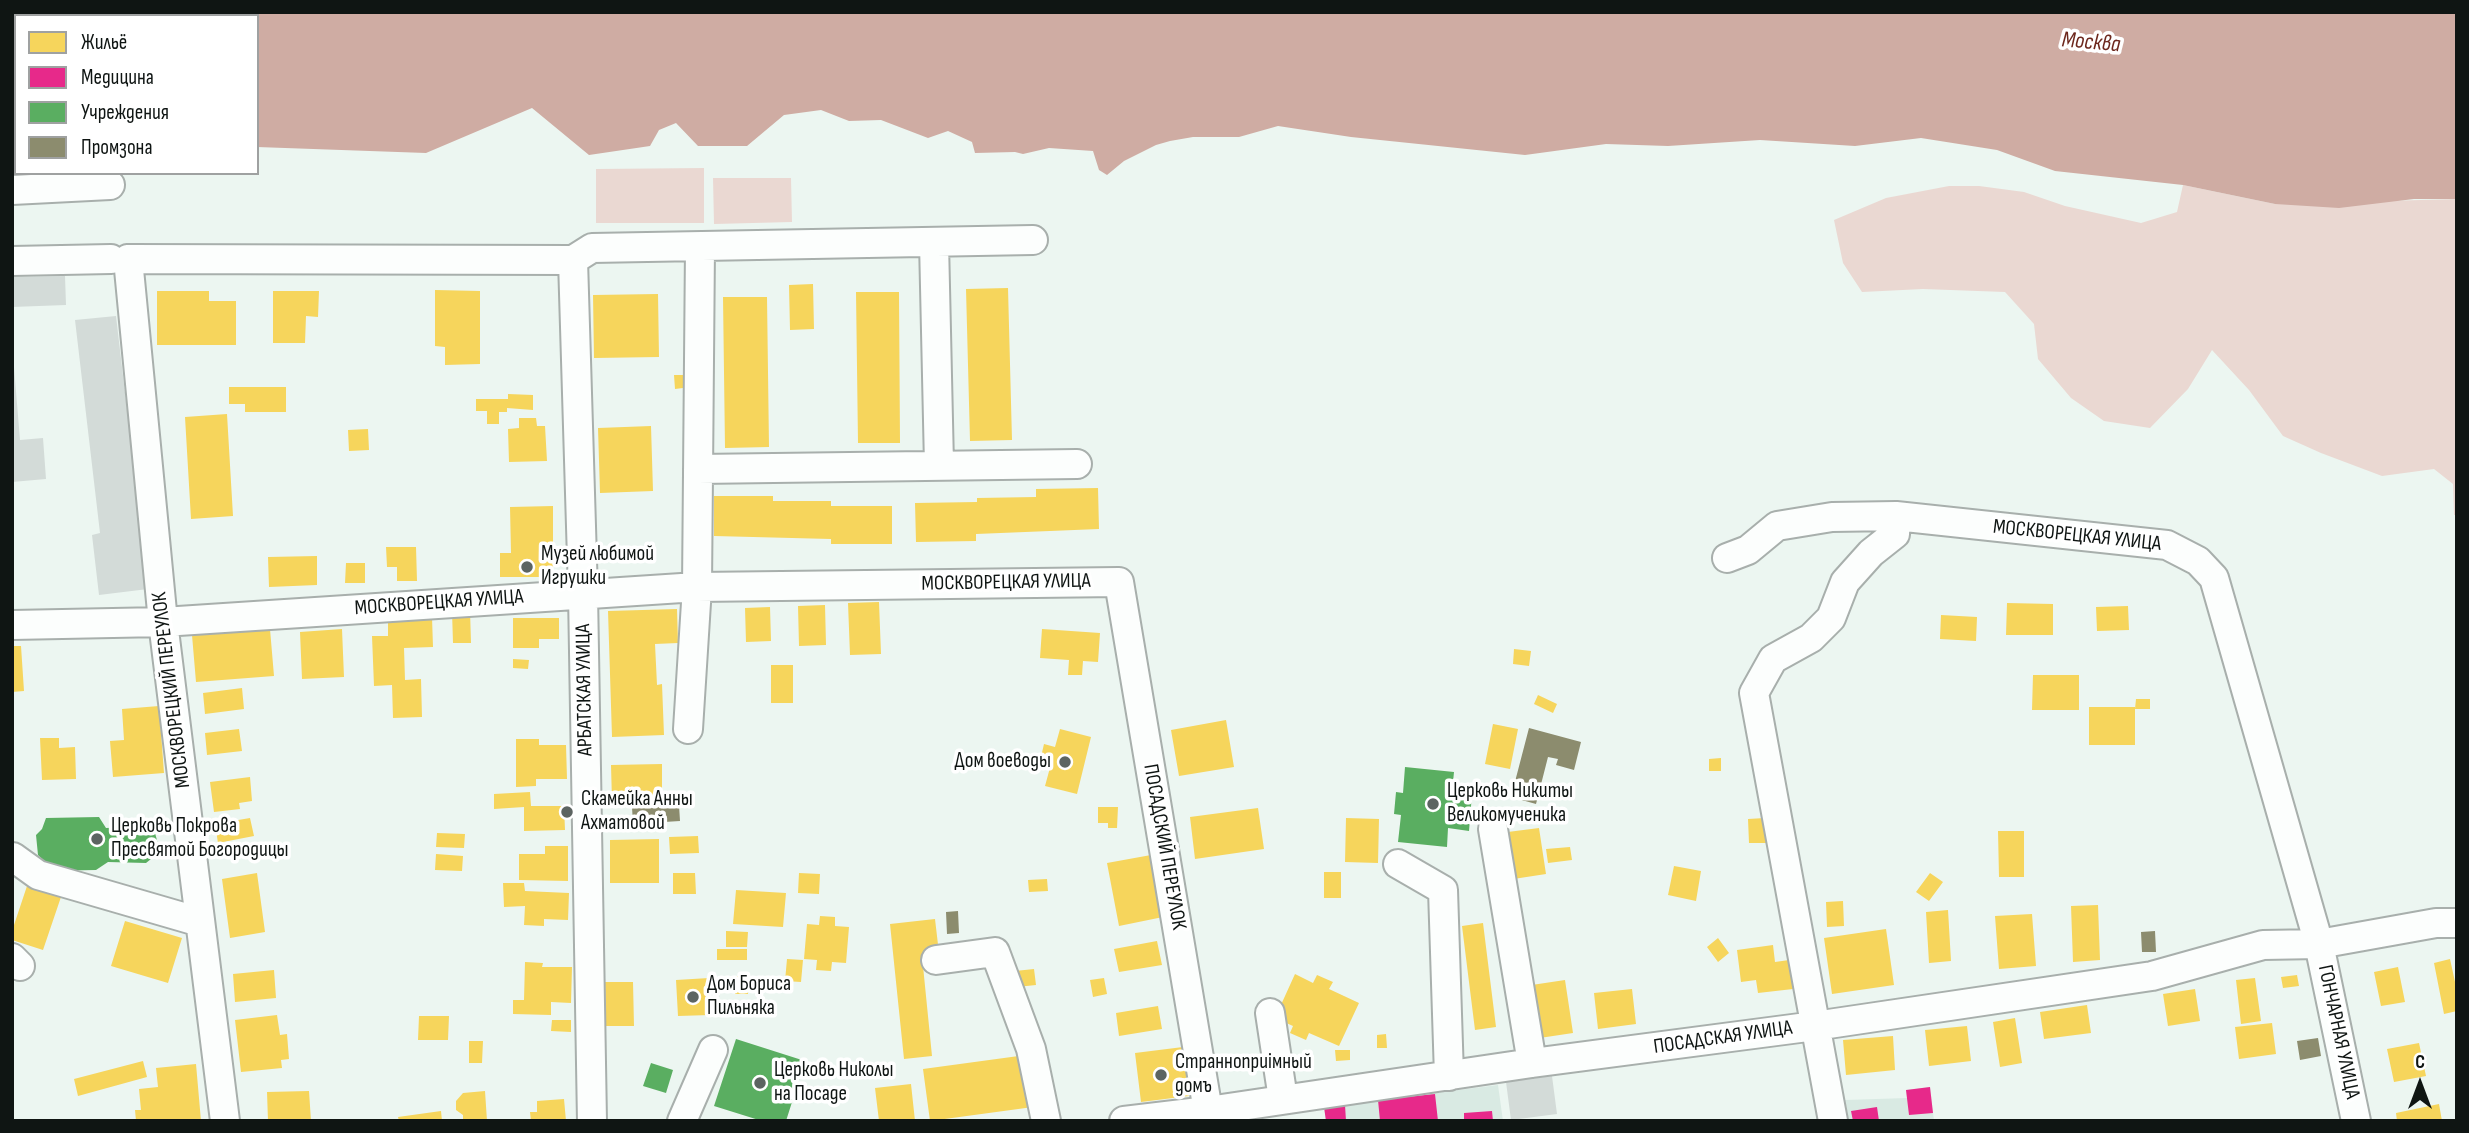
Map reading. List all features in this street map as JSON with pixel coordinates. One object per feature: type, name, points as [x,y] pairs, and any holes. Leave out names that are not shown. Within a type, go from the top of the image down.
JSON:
[{"type":"street","points":[[12,190],[110,185]]},
{"type":"street","points":[[12,261],[573,260],[592,248],[1033,240]]},
{"type":"street","points":[[934,242],[939,466]]},
{"type":"street","points":[[688,729],[698,587],[698,468],[690,307],[700,247]]},
{"type":"street","name":"МОСКВОРЕЦКИЙ ПЕРЕУЛОК","points":[[119,259],[225,1121]]},
{"type":"street","name":"АРБАТСКАЯ УЛИЦА","points":[[573,260],[583,593],[592,1121]]},
{"type":"street","points":[[698,468],[1077,464]]},
{"type":"street","points":[[1833,1121],[1754,693],[1773,659],[1811,638],[1831,618],[1845,582],[1871,553],[1895,534],[1896,516]]},
{"type":"street","name":"МОСКВОРЕЦКАЯ УЛИЦА","points":[[1727,558],[1748,550],[1777,526],[1832,517],[1896,516],[2167,545],[2198,561],[2214,578],[2319,944]]},
{"type":"street","name":"МОСКВОРЕЦКАЯ УЛИЦА","points":[[12,625],[163,622],[698,587],[1119,582]]},
{"type":"street","name":"ПОСАДСКИЙ ПЕРЕУЛОК","points":[[1119,582],[1208,1111]]},
{"type":"street","points":[[1493,829],[1532,1063]]},
{"type":"street","points":[[13,857],[38,875],[200,922]]},
{"type":"street","points":[[12,884],[16,873],[13,857]]},
{"type":"street","points":[[1398,864],[1443,890],[1449,1076]]},
{"type":"street","name":"ПОСАДСКАЯ УЛИЦА","points":[[1124,1121],[1815,1026],[2152,976],[2263,945],[2319,944],[2436,923],[2457,923]]},
{"type":"street","name":"ГОНЧАРНАЯ УЛИЦА","points":[[2319,944],[2356,1121]]},
{"type":"street","points":[[936,960],[995,952],[1031,1049],[1046,1121]]},
{"type":"street","points":[[1270,1013],[1283,1099]]},
{"type":"street","points":[[682,1121],[713,1050]]},
{"type":"shaded area","points":[[704,168],[704,223],[596,223],[596,169]]},
{"type":"shaded area","points":[[713,178],[791,178],[792,222],[714,224]]},
{"type":"shaded area","points":[[2183,185],[2275,204],[2457,199],[2457,515],[2454,515],[2453,484],[2434,469],[2382,476],[2283,436],[2249,390],[2212,350],[2188,389],[2150,428],[2104,421],[2071,398],[2038,359],[2034,324],[2005,292],[1923,289],[1862,292],[1843,263],[1834,220],[1886,198],[1949,186],[1979,186],[2024,192],[2065,206],[2141,223],[2177,212]]},
{"type":"shaded area","points":[[1498,1085],[1503,1121],[1326,1121],[1324,1107]]},
{"type":"shaded area","points":[[1930,1087],[1934,1121],[1849,1121],[1845,1100],[1907,1098],[1906,1090]]},
{"type":"water","name":"Москва","points":[[12,12],[2457,12],[2457,199],[2414,199],[2339,208],[2275,204],[2183,185],[2055,171],[1997,150],[1921,138],[1855,146],[1760,140],[1668,146],[1606,144],[1525,155],[1351,137],[1278,126],[1239,137],[1193,137],[1156,145],[1124,161],[1107,175],[1099,170],[1093,151],[1049,148],[1023,154],[975,153],[972,142],[948,131],[928,138],[881,120],[849,121],[821,110],[784,115],[747,146],[698,146],[676,123],[659,130],[650,146],[589,155],[532,108],[426,153],[259,147],[259,14],[14,14],[12,116]]},
{"type":"building: Жильё","points":[[12,121],[14,121],[14,162]]},
{"type":"building: Жильё","points":[[813,284],[814,329],[790,330],[789,285]]},
{"type":"building: Жильё","points":[[1008,288],[1012,440],[970,441],[966,289]]},
{"type":"building: Жильё","points":[[435,290],[480,291],[480,364],[445,365],[445,347],[435,346]]},
{"type":"building: Жильё","points":[[157,291],[209,291],[209,301],[236,301],[236,345],[157,345]]},
{"type":"building: Жильё","points":[[273,291],[319,291],[318,317],[306,316],[305,343],[273,343]]},
{"type":"building: Жильё","points":[[856,292],[899,292],[900,443],[858,443]]},
{"type":"building: Жильё","points":[[658,294],[659,357],[594,358],[593,295]]},
{"type":"building: Жильё","points":[[723,297],[767,297],[769,447],[725,448]]},
{"type":"building: Жильё","points":[[674,375],[683,375],[683,388],[675,389]]},
{"type":"building: Жильё","points":[[229,387],[286,387],[286,412],[245,412],[245,404],[229,404]]},
{"type":"building: Жильё","points":[[508,394],[533,395],[533,410],[507,408],[507,412],[499,412],[499,424],[487,424],[487,411],[476,411],[476,399],[508,399]]},
{"type":"building: Жильё","points":[[227,414],[233,516],[191,519],[185,417]]},
{"type":"building: Жильё","points":[[519,418],[536,418],[537,426],[545,426],[547,461],[509,462],[508,429],[519,428]]},
{"type":"building: Жильё","points":[[651,426],[653,491],[600,493],[598,428]]},
{"type":"building: Жильё","points":[[368,429],[369,450],[349,451],[348,430]]},
{"type":"building: Жильё","points":[[1098,488],[1099,529],[976,534],[976,541],[916,542],[915,503],[1036,497],[1036,489]]},
{"type":"building: Жильё","points":[[714,496],[773,496],[773,501],[831,501],[831,506],[892,506],[892,544],[831,544],[831,539],[714,536]]},
{"type":"building: Жильё","points":[[553,506],[553,577],[500,577],[500,553],[511,553],[510,507]]},
{"type":"building: Жильё","points":[[386,547],[416,547],[417,581],[397,581],[397,567],[387,567]]},
{"type":"building: Жильё","points":[[317,556],[317,585],[269,587],[268,557]]},
{"type":"building: Жильё","points":[[346,563],[365,563],[365,583],[345,583]]},
{"type":"building: Жильё","points":[[879,602],[881,654],[850,655],[848,603]]},
{"type":"building: Жильё","points":[[2007,603],[2053,604],[2053,635],[2006,635]]},
{"type":"building: Жильё","points":[[825,605],[826,645],[799,646],[798,606]]},
{"type":"building: Жильё","points":[[2128,606],[2129,630],[2097,631],[2096,607]]},
{"type":"building: Жильё","points":[[770,607],[771,641],[746,642],[745,608]]},
{"type":"building: Жильё","points":[[677,609],[678,643],[655,644],[657,685],[662,684],[664,735],[612,737],[608,611]]},
{"type":"building: Жильё","points":[[470,610],[471,643],[453,643],[452,611]]},
{"type":"building: Жильё","points":[[1941,615],[1977,617],[1976,641],[1940,639]]},
{"type":"building: Жильё","points":[[432,617],[433,647],[404,648],[405,680],[421,679],[422,717],[393,718],[392,685],[374,686],[372,636],[388,636],[388,619]]},
{"type":"building: Жильё","points":[[513,618],[559,618],[559,639],[539,639],[539,648],[513,648]]},
{"type":"building: Жильё","points":[[270,629],[274,676],[196,682],[192,635]]},
{"type":"building: Жильё","points":[[342,629],[344,677],[302,679],[300,632]]},
{"type":"building: Жильё","points":[[1042,629],[1100,633],[1098,662],[1083,661],[1082,675],[1068,675],[1069,660],[1040,658]]},
{"type":"building: Жильё","points":[[12,646],[21,646],[24,691],[12,692]]},
{"type":"building: Жильё","points":[[1514,649],[1531,651],[1529,666],[1513,664]]},
{"type":"building: Жильё","points":[[513,659],[529,660],[528,669],[513,668]]},
{"type":"building: Жильё","points":[[771,665],[793,665],[793,703],[771,703]]},
{"type":"building: Жильё","points":[[2033,675],[2079,675],[2079,710],[2032,710]]},
{"type":"building: Жильё","points":[[242,688],[244,709],[205,714],[203,693]]},
{"type":"building: Жильё","points":[[1538,695],[1557,704],[1553,713],[1534,704]]},
{"type":"building: Жильё","points":[[2136,699],[2150,699],[2150,709],[2135,709]]},
{"type":"building: Жильё","points":[[159,706],[164,773],[113,777],[110,741],[124,740],[122,709]]},
{"type":"building: Жильё","points":[[2089,707],[2135,707],[2135,745],[2089,745]]},
{"type":"building: Жильё","points":[[1226,720],[1234,767],[1179,776],[1171,730]]},
{"type":"building: Жильё","points":[[1493,724],[1518,729],[1510,769],[1485,764]]},
{"type":"building: Жильё","points":[[239,729],[242,751],[207,755],[205,733]]},
{"type":"building: Жильё","name":"Дом воеводы","points":[[1060,729],[1091,737],[1077,794],[1045,786],[1051,764],[1040,761],[1044,744],[1055,747]]},
{"type":"building: Жильё","points":[[40,738],[59,738],[59,748],[75,747],[76,779],[42,780]]},
{"type":"building: Жильё","points":[[516,739],[539,739],[539,745],[566,745],[567,779],[536,779],[536,786],[516,787]]},
{"type":"building: Жильё","points":[[1721,758],[1721,771],[1709,771],[1709,759]]},
{"type":"building: Жильё","points":[[662,764],[662,801],[612,801],[611,765]]},
{"type":"building: Жильё","points":[[250,777],[252,801],[239,803],[240,809],[214,812],[210,782]]},
{"type":"building: Жильё","points":[[530,792],[531,806],[564,806],[565,830],[524,831],[524,807],[494,809],[494,794]]},
{"type":"building: Жильё","points":[[1098,807],[1118,807],[1117,828],[1108,828],[1108,823],[1098,823]]},
{"type":"building: Жильё","points":[[1258,808],[1264,849],[1195,859],[1190,817]]},
{"type":"building: Жильё","points":[[250,818],[254,836],[218,843],[215,824]]},
{"type":"building: Жильё","points":[[1346,818],[1379,819],[1378,863],[1345,862]]},
{"type":"building: Жильё","points":[[1765,818],[1766,843],[1749,843],[1748,819]]},
{"type":"building: Жильё","points":[[1539,828],[1546,874],[1507,880],[1500,833]]},
{"type":"building: Жильё","points":[[1998,831],[2024,831],[2024,877],[1999,877]]},
{"type":"building: Жильё","points":[[437,833],[465,834],[464,848],[436,847]]},
{"type":"building: Жильё","points":[[698,836],[699,853],[670,854],[669,837]]},
{"type":"building: Жильё","points":[[659,839],[659,883],[610,883],[610,840]]},
{"type":"building: Жильё","points":[[545,846],[568,846],[568,881],[519,880],[519,854],[545,854]]},
{"type":"building: Жильё","points":[[1570,847],[1572,860],[1548,863],[1546,849]]},
{"type":"building: Жильё","points":[[436,854],[463,856],[462,871],[435,870]]},
{"type":"building: Жильё","points":[[1151,855],[1163,917],[1119,926],[1107,863]]},
{"type":"building: Жильё","points":[[1674,866],[1701,871],[1696,901],[1668,895]]},
{"type":"building: Жильё","points":[[1324,872],[1341,872],[1341,898],[1324,898]]},
{"type":"building: Жильё","points":[[257,873],[265,932],[230,938],[222,879]]},
{"type":"building: Жильё","points":[[673,873],[695,873],[696,894],[673,894]]},
{"type":"building: Жильё","points":[[799,873],[820,874],[819,894],[798,893]]},
{"type":"building: Жильё","points":[[1930,873],[1943,882],[1929,901],[1916,892]]},
{"type":"building: Жильё","points":[[1047,879],[1048,891],[1029,892],[1028,880]]},
{"type":"building: Жильё","points":[[28,883],[62,894],[43,950],[12,940],[12,931]]},
{"type":"building: Жильё","points":[[503,883],[524,883],[525,891],[569,893],[568,920],[544,919],[544,926],[524,925],[525,906],[504,907]]},
{"type":"building: Жильё","points":[[736,890],[786,893],[783,927],[733,924]]},
{"type":"building: Жильё","points":[[1843,901],[1844,926],[1827,927],[1826,902]]},
{"type":"building: Жильё","points":[[2098,905],[2100,960],[2073,962],[2071,906]]},
{"type":"building: Жильё","points":[[1948,910],[1951,961],[1929,963],[1926,912]]},
{"type":"building: Жильё","points":[[2032,914],[2036,966],[1999,969],[1995,916]]},
{"type":"building: Жильё","points":[[820,916],[835,917],[835,926],[849,927],[846,963],[832,962],[831,971],[816,970],[817,960],[804,959],[807,924],[819,925]]},
{"type":"building: Жильё","points":[[935,919],[939,953],[922,956],[932,1056],[904,1059],[890,924]]},
{"type":"building: Жильё","points":[[125,921],[182,938],[168,983],[111,966]]},
{"type":"building: Жильё","points":[[1483,923],[1496,1027],[1475,1030],[1462,926]]},
{"type":"building: Жильё","points":[[1886,929],[1894,985],[1832,994],[1824,938]]},
{"type":"building: Жильё","points":[[726,931],[748,932],[747,947],[726,947]]},
{"type":"building: Жильё","points":[[1718,938],[1729,953],[1718,962],[1707,947]]},
{"type":"building: Жильё","points":[[1157,941],[1162,965],[1119,972],[1114,949]]},
{"type":"building: Жильё","points":[[1773,945],[1775,962],[1789,960],[1793,989],[1758,993],[1756,980],[1741,982],[1737,950]]},
{"type":"building: Жильё","points":[[717,949],[747,949],[747,960],[717,960]]},
{"type":"building: Жильё","points":[[787,959],[803,960],[801,982],[785,981]]},
{"type":"building: Жильё","points":[[2450,959],[2457,991],[2457,1011],[2444,1014],[2434,963]]},
{"type":"building: Жильё","points":[[525,962],[543,963],[542,967],[572,967],[571,1003],[551,1002],[551,1015],[513,1014],[513,1000],[524,1000]]},
{"type":"building: Жильё","points":[[2398,967],[2405,1002],[2381,1006],[2374,972]]},
{"type":"building: Жильё","points":[[1034,969],[1036,985],[1017,987],[1015,971]]},
{"type":"building: Жильё","points":[[274,970],[276,998],[235,1002],[233,974]]},
{"type":"building: Жильё","points":[[1295,974],[1313,983],[1317,975],[1333,982],[1329,989],[1359,1003],[1339,1046],[1309,1033],[1306,1040],[1290,1033],[1293,1026],[1275,1018]]},
{"type":"building: Жильё","points":[[2297,975],[2299,986],[2283,988],[2281,977]]},
{"type":"building: Жильё","points":[[735,976],[748,976],[748,994],[735,994]]},
{"type":"building: Жильё","name":"Дом Бориса Пильняка","points":[[709,978],[710,1015],[678,1016],[676,980]]},
{"type":"building: Жильё","points":[[1104,978],[1107,994],[1093,997],[1090,980]]},
{"type":"building: Жильё","points":[[2255,978],[2261,1021],[2241,1024],[2236,980]]},
{"type":"building: Жильё","points":[[1565,980],[1573,1033],[1533,1039],[1525,986]]},
{"type":"building: Жильё","points":[[605,982],[633,982],[634,1026],[606,1026]]},
{"type":"building: Жильё","points":[[1632,989],[1636,1024],[1598,1029],[1594,993]]},
{"type":"building: Жильё","points":[[2195,989],[2200,1021],[2168,1026],[2163,994]]},
{"type":"building: Жильё","points":[[2087,1005],[2091,1033],[2044,1039],[2040,1012]]},
{"type":"building: Жильё","points":[[1158,1006],[1162,1029],[1119,1036],[1116,1013]]},
{"type":"building: Жильё","points":[[277,1015],[280,1035],[287,1034],[289,1059],[281,1060],[282,1068],[241,1072],[235,1020]]},
{"type":"building: Жильё","points":[[419,1016],[449,1016],[448,1040],[418,1040]]},
{"type":"building: Жильё","points":[[2015,1018],[2022,1063],[2000,1067],[1993,1022]]},
{"type":"building: Жильё","points":[[552,1020],[571,1020],[571,1032],[551,1031]]},
{"type":"building: Жильё","points":[[2272,1023],[2276,1054],[2239,1059],[2235,1027]]},
{"type":"building: Жильё","points":[[1967,1026],[1971,1061],[1929,1066],[1925,1030]]},
{"type":"building: Жильё","points":[[1386,1034],[1387,1048],[1377,1048],[1377,1035]]},
{"type":"building: Жильё","points":[[1893,1036],[1895,1070],[1846,1075],[1843,1040]]},
{"type":"building: Жильё","points":[[469,1041],[483,1041],[482,1063],[469,1063]]},
{"type":"building: Жильё","points":[[2419,1043],[2426,1076],[2394,1082],[2387,1049]]},
{"type":"building: Жильё","points":[[1183,1047],[1189,1096],[1141,1102],[1135,1053]]},
{"type":"building: Жильё","points":[[1335,1050],[1350,1050],[1350,1060],[1336,1061]]},
{"type":"building: Жильё","points":[[1026,1055],[1033,1107],[930,1121],[923,1069]]},
{"type":"building: Жильё","points":[[143,1061],[147,1077],[78,1096],[74,1079]]},
{"type":"building: Жильё","points":[[196,1064],[201,1121],[136,1121],[135,1110],[141,1110],[139,1089],[158,1087],[156,1068]]},
{"type":"building: Жильё","points":[[911,1084],[915,1121],[879,1121],[875,1088]]},
{"type":"building: Жильё","points":[[309,1091],[311,1121],[268,1121],[267,1092]]},
{"type":"building: Жильё","points":[[485,1091],[487,1121],[463,1121],[463,1115],[456,1110],[456,1101],[463,1093]]},
{"type":"building: Жильё","points":[[564,1099],[566,1121],[531,1121],[530,1112],[537,1112],[537,1101]]},
{"type":"building: Жильё","points":[[2439,1104],[2442,1121],[2397,1121],[2396,1113]]},
{"type":"building: Жильё","points":[[441,1111],[442,1121],[399,1121],[398,1117]]},
{"type":"building: Медицина","points":[[1930,1087],[1933,1113],[1909,1115],[1906,1090]]},
{"type":"building: Медицина","points":[[1435,1094],[1438,1121],[1380,1121],[1378,1100]]},
{"type":"building: Медицина","points":[[1345,1105],[1346,1121],[1326,1121],[1324,1107]]},
{"type":"building: Медицина","points":[[1877,1107],[1879,1121],[1853,1121],[1851,1111]]},
{"type":"building: Медицина","points":[[1492,1111],[1493,1121],[1464,1121],[1464,1113]]},
{"type":"building: Учреждения","name":"Церковь Никиты Великомученика","points":[[1405,767],[1454,772],[1452,792],[1472,794],[1469,831],[1448,828],[1447,847],[1398,842],[1401,815],[1394,814],[1396,792],[1403,793]]},
{"type":"building: Учреждения","name":"Церковь Покрова Пресвятой Богородицы","points":[[99,817],[106,828],[145,826],[155,833],[158,844],[156,855],[146,863],[108,862],[96,870],[44,871],[44,861],[38,855],[36,835],[42,829],[46,818]]},
{"type":"building: Учреждения","name":"Церковь Николы на Посаде","points":[[736,1039],[805,1061],[786,1121],[762,1121],[714,1106]]},
{"type":"building: Учреждения","points":[[651,1063],[673,1070],[666,1093],[643,1086]]},
{"type":"building: Промзона","points":[[1529,728],[1581,742],[1574,770],[1556,765],[1558,759],[1548,757],[1536,804],[1511,797]]},
{"type":"building: Промзона","points":[[679,805],[680,821],[633,824],[632,807]]},
{"type":"building: Промзона","points":[[958,911],[959,933],[947,934],[946,912]]},
{"type":"building: Промзона","points":[[2155,931],[2156,952],[2142,952],[2141,932]]},
{"type":"building: Промзона","points":[[2318,1038],[2321,1056],[2300,1060],[2297,1041]]},
{"type":"building: Прочее","points":[[65,276],[66,305],[12,307],[12,277]]},
{"type":"building: Прочее","points":[[116,316],[148,589],[99,595],[92,535],[100,533],[75,320]]},
{"type":"building: Прочее","points":[[12,367],[20,440],[43,438],[46,479],[12,482]]},
{"type":"building: Прочее","points":[[1552,1076],[1557,1114],[1511,1120],[1506,1082]]},
{"type":"place","name":"Музей любимой Игрушки","points":[[527,567]]},
{"type":"place","name":"Дом воеводы","points":[[1065,762]]},
{"type":"place","name":"Церковь Никиты Великомученика","points":[[1433,804]]},
{"type":"place","name":"Скамейка Анны Ахматовой","points":[[567,812]]},
{"type":"place","name":"Церковь Покрова Пресвятой Богородицы","points":[[97,839]]},
{"type":"place","name":"Дом Бориса Пильняка","points":[[693,997]]},
{"type":"place","name":"Странноприiмный домъ","points":[[1161,1075]]},
{"type":"place","name":"Церковь Николы на Посаде","points":[[760,1083]]}]
